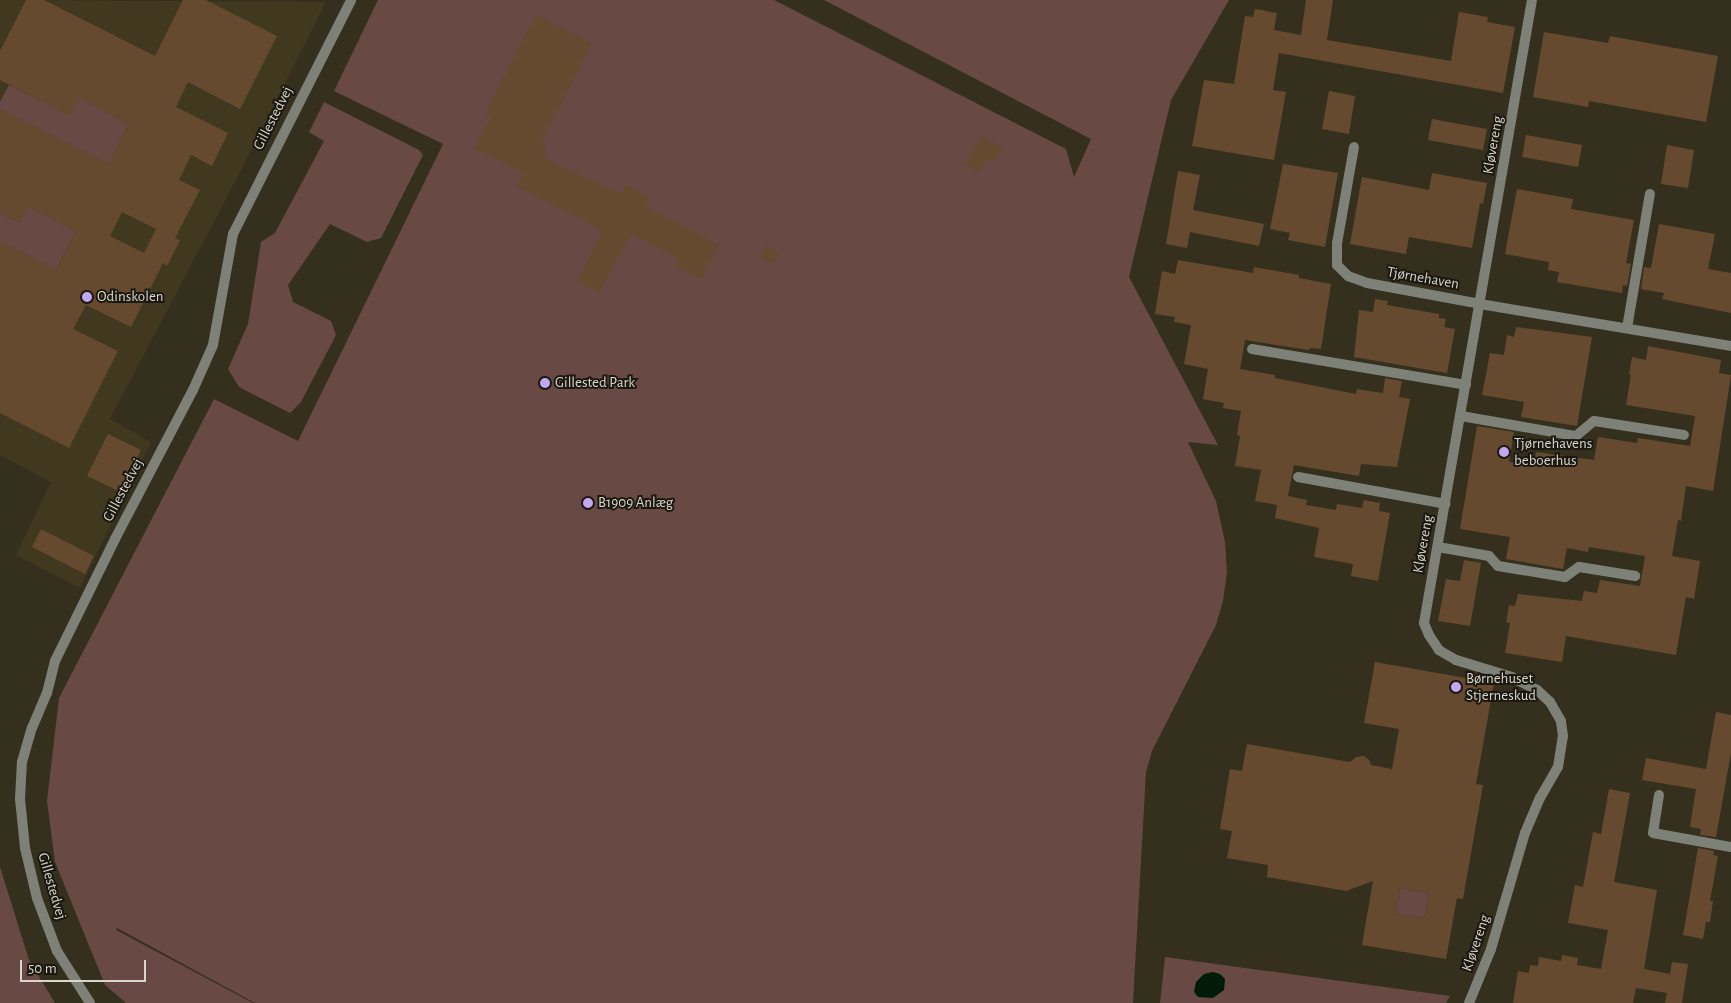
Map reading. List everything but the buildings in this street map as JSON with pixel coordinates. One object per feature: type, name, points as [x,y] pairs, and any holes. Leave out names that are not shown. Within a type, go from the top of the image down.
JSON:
[{"type":"street","name":"Gillestedvej","points":[[90,1003],[57,951],[37,898],[25,848],[20,799],[22,762],[32,728],[47,693],[55,661],[115,539],[193,390],[213,345],[233,234],[351,0]]},
{"type":"street","name":"Kløvereng","points":[[1469,1003],[1492,949],[1524,833],[1540,798],[1558,767],[1562,736],[1561,721],[1550,702],[1537,690],[1512,677],[1456,660],[1439,650],[1424,623],[1532,0]]},
{"type":"street","name":"Tjørnehaven","points":[[1354,147],[1337,243],[1337,265],[1348,276],[1367,283],[1480,304],[1731,346]]},
{"type":"street","points":[[1627,328],[1650,194]]},
{"type":"street","points":[[1252,349],[1466,385]]},
{"type":"street","points":[[1461,416],[1576,436],[1594,420],[1684,435]]},
{"type":"street","points":[[1298,477],[1446,504]]},
{"type":"street","points":[[1438,547],[1489,556],[1498,566],[1565,577],[1579,567],[1635,576]]},
{"type":"street","points":[[1659,795],[1653,833],[1731,847]]},
{"type":"shaded area","name":"Odinskolen","points":[[0,0],[326,2],[239,174],[110,419],[151,442],[80,588],[16,555],[51,482],[0,455]]},
{"type":"shaded area","name":"B1909 Anlæg","points":[[378,0],[774,0],[1066,149],[1074,177],[1091,139],[824,0],[1229,0],[1171,100],[1129,277],[1218,445],[1188,442],[1216,501],[1225,542],[1227,572],[1223,601],[1216,625],[1152,751],[1146,772],[1133,1003],[255,1003],[117,928],[116,930],[253,1003],[126,1003],[105,985],[55,862],[47,801],[59,698],[214,399],[298,441],[443,144],[334,91]]},
{"type":"shaded area","points":[[9,85],[69,115],[79,98],[129,124],[108,164],[0,109],[0,102]]},
{"type":"shaded area","points":[[324,102],[419,150],[423,155],[381,238],[367,242],[330,224],[288,285],[293,302],[331,321],[336,335],[301,402],[290,413],[239,387],[228,369],[248,324],[261,242],[275,233],[324,141],[309,132]]},
{"type":"shaded area","points":[[28,206],[76,231],[56,270],[0,241],[0,213],[19,222]]},
{"type":"shaded area","points":[[0,867],[29,960],[55,1003],[0,1003]]},
{"type":"shaded area","points":[[1400,888],[1429,893],[1424,918],[1396,914]]},
{"type":"shaded area","points":[[1165,957],[1450,996],[1446,1003],[1160,1003]]},
{"type":"shaded area","points":[[1213,972],[1220,974],[1225,979],[1224,990],[1213,998],[1198,997],[1194,992],[1196,982],[1204,974]]},
{"type":"place","name":"Odinskolen","points":[[87,297]]},
{"type":"place","name":"Gillested Park","points":[[545,383]]},
{"type":"place","name":"Tjørnehavens beboerhus","points":[[1504,452]]},
{"type":"place","name":"B1909 Anlæg","points":[[588,503]]},
{"type":"place","name":"Børnehuset Stjerneskud","points":[[1456,687]]}]
